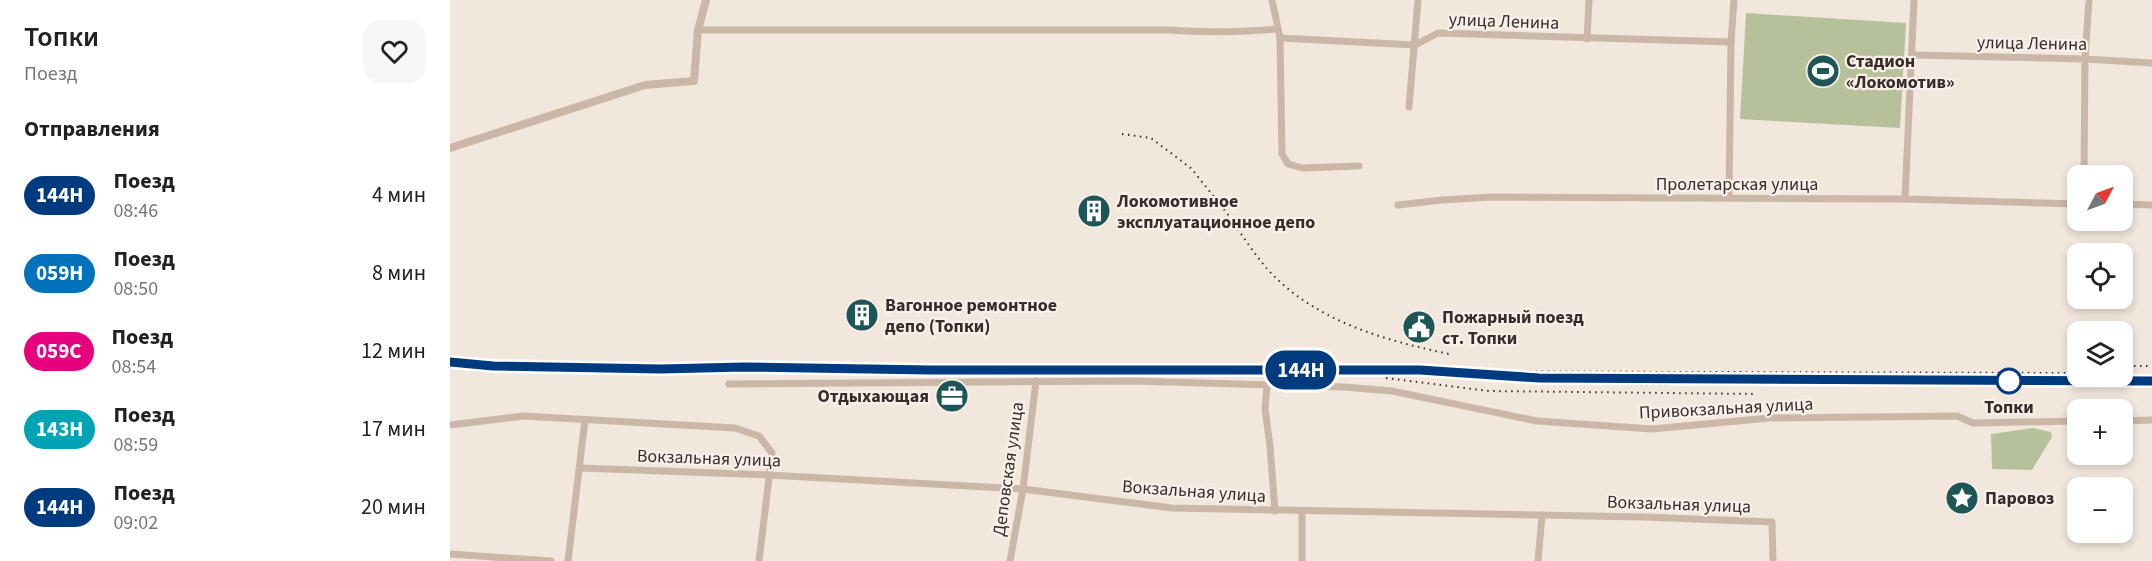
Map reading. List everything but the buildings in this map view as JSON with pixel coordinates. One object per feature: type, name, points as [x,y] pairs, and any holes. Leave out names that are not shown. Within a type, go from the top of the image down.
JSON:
[{"type":"street","points":[[450,148],[645,85],[694,81],[698,30],[706,0]]},
{"type":"street","points":[[1272,0],[1280,38],[1282,154],[1288,164],[1302,168],[1359,166]]},
{"type":"street","points":[[1409,107],[1418,0]]},
{"type":"street","points":[[1587,39],[1589,0]]},
{"type":"street","points":[[1729,198],[1731,42],[1734,0]]},
{"type":"street","points":[[1905,200],[1914,0]]},
{"type":"street","points":[[2084,165],[2085,59],[2089,0]]},
{"type":"street","points":[[698,30],[921,29],[1207,32],[1277,29]]},
{"type":"street","name":"улица Ленина","points":[[1280,38],[1415,45],[1438,33],[1731,42]]},
{"type":"street","name":"улица Ленина","points":[[1912,55],[2152,63]]},
{"type":"street","name":"Пролетарская улица","points":[[1398,205],[1492,197],[1905,200],[2067,204]]},
{"type":"street","points":[[2133,204],[2152,205]]},
{"type":"street","name":"Деповская улица","points":[[1010,561],[1023,489],[1036,381]]},
{"type":"street","name":"Привокзальная улица","points":[[729,384],[1133,381],[1392,391],[1537,421],[1652,429],[1770,418],[1957,416],[1973,423],[2067,421]]},
{"type":"street","points":[[1267,385],[1265,410],[1275,511]]},
{"type":"street","name":"Вокзальная улица","points":[[450,425],[523,416],[735,428],[759,436],[772,453],[769,475]]},
{"type":"street","points":[[568,561],[585,420]]},
{"type":"street","points":[[2133,421],[2152,420]]},
{"type":"street","name":"Вокзальная улица","points":[[580,468],[769,475],[1023,489],[1172,508],[1772,522],[1773,561]]},
{"type":"street","points":[[759,561],[769,475]]},
{"type":"street","points":[[1302,512],[1302,561]]},
{"type":"street","points":[[1538,561],[1542,515]]},
{"type":"street","points":[[450,554],[551,561]]},
{"type":"green space","name":"Стадион «Локомотив»","points":[[1746,13],[1906,23],[1900,128],[1740,119]]},
{"type":"green space","points":[[2033,428],[2051,432],[2052,437],[2032,470],[1992,469],[1991,434]]},
{"type":"railway","points":[[1122,134],[1151,138],[1192,169],[1269,271],[1308,304],[1376,335],[1449,354]]},
{"type":"railway","points":[[450,362],[596,369],[742,367],[930,370],[2067,373]]},
{"type":"railway","points":[[2133,366],[2152,366]]},
{"type":"railway","points":[[1386,378],[1489,391],[1757,394]]},
{"type":"railway","points":[[1497,379],[1525,382],[1671,385]]},
{"type":"railway","points":[[2065,381],[2152,381]]},
{"type":"train","name":"144Н","points":[[450,362],[493,366],[661,369],[744,367],[930,370],[1420,370],[1539,378],[2152,381]]},
{"type":"place","name":"Стадион «Локомотив»","points":[[1823,71]]},
{"type":"place","name":"Локомотивное эксплуатационное депо","points":[[1094,211]]},
{"type":"place","name":"Вагонное ремонтное депо (Топки)","points":[[862,315]]},
{"type":"place","name":"Пожарный поезд ст. Топки","points":[[1419,327]]},
{"type":"place","name":"Топки","points":[[2009,381]]},
{"type":"place","name":"Отдыхающая","points":[[952,396]]},
{"type":"place","name":"Паровоз","points":[[1962,498]]}]
